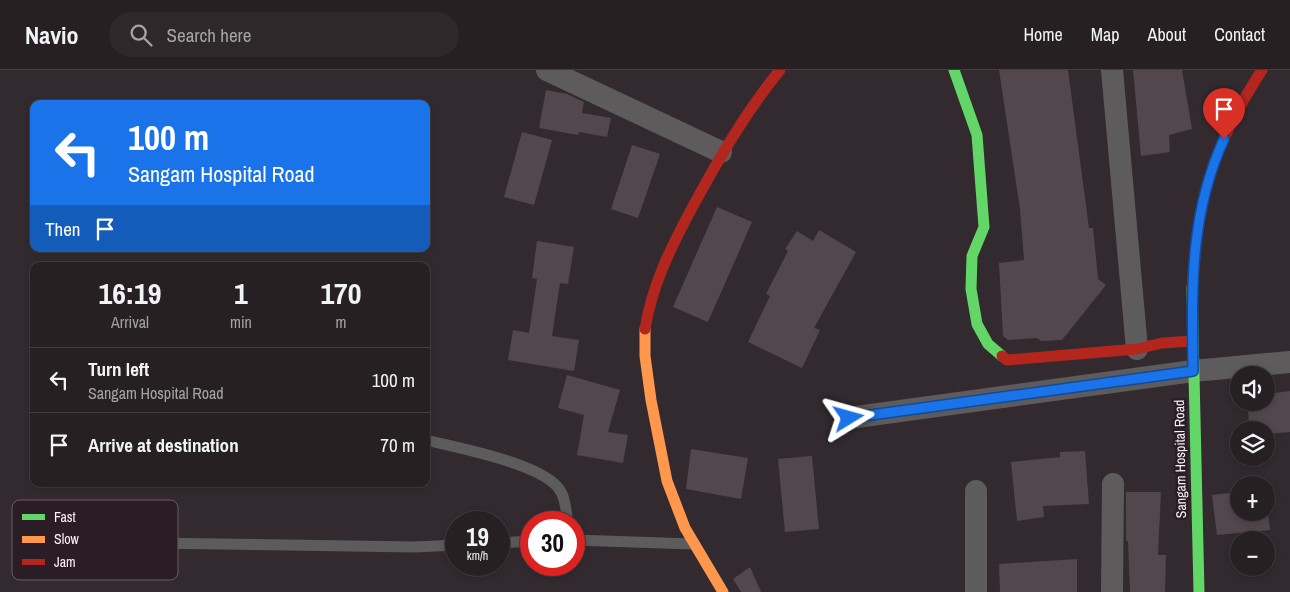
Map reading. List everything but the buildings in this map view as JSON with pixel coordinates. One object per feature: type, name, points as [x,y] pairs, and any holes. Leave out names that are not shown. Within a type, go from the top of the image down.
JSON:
[{"type":"street","points":[[546,70],[721,152]]},
{"type":"street","points":[[723,592],[694,544],[676,508],[667,482],[646,365],[645,330],[649,304],[659,276],[721,152],[754,102],[780,70]]},
{"type":"street","points":[[954,70],[977,135],[984,227],[972,256],[971,289],[977,324],[988,344],[1007,360],[1137,349],[1162,343],[1192,340]]},
{"type":"street","points":[[1112,70],[1137,349]]},
{"type":"street","name":"Sangam Hospital Road","points":[[1199,592],[1192,340],[1192,288],[1195,242],[1204,190],[1231,122],[1262,70]]},
{"type":"street","points":[[849,418],[1193,371],[1290,362]]},
{"type":"street","points":[[1112,592],[1113,484]]},
{"type":"street","points":[[976,491],[976,592]]},
{"type":"lane","points":[[430,441],[510,462],[545,475],[561,492],[565,511]]},
{"type":"lane","points":[[585,540],[694,544]]},
{"type":"lane","points":[[178,543],[415,547],[445,546]]},
{"type":"traffic: fast","points":[[954,70],[977,135],[984,227],[972,256],[971,289],[977,324],[988,344],[1002,356]]},
{"type":"traffic: fast","points":[[1192,288],[1199,592]]},
{"type":"traffic: slow","points":[[645,329],[645,356],[651,400],[667,481],[685,528],[723,592]]},
{"type":"traffic: jam","points":[[645,329],[657,282],[684,223],[733,137],[755,103],[780,70]]},
{"type":"traffic: jam","points":[[1192,288],[1198,226],[1210,174],[1231,124],[1262,70]]},
{"type":"traffic: jam","points":[[1002,356],[1007,360],[1137,349],[1162,343],[1193,341]]},
{"type":"route","points":[[849,418],[1193,371],[1192,288],[1195,242],[1204,190],[1224,139]]}]
